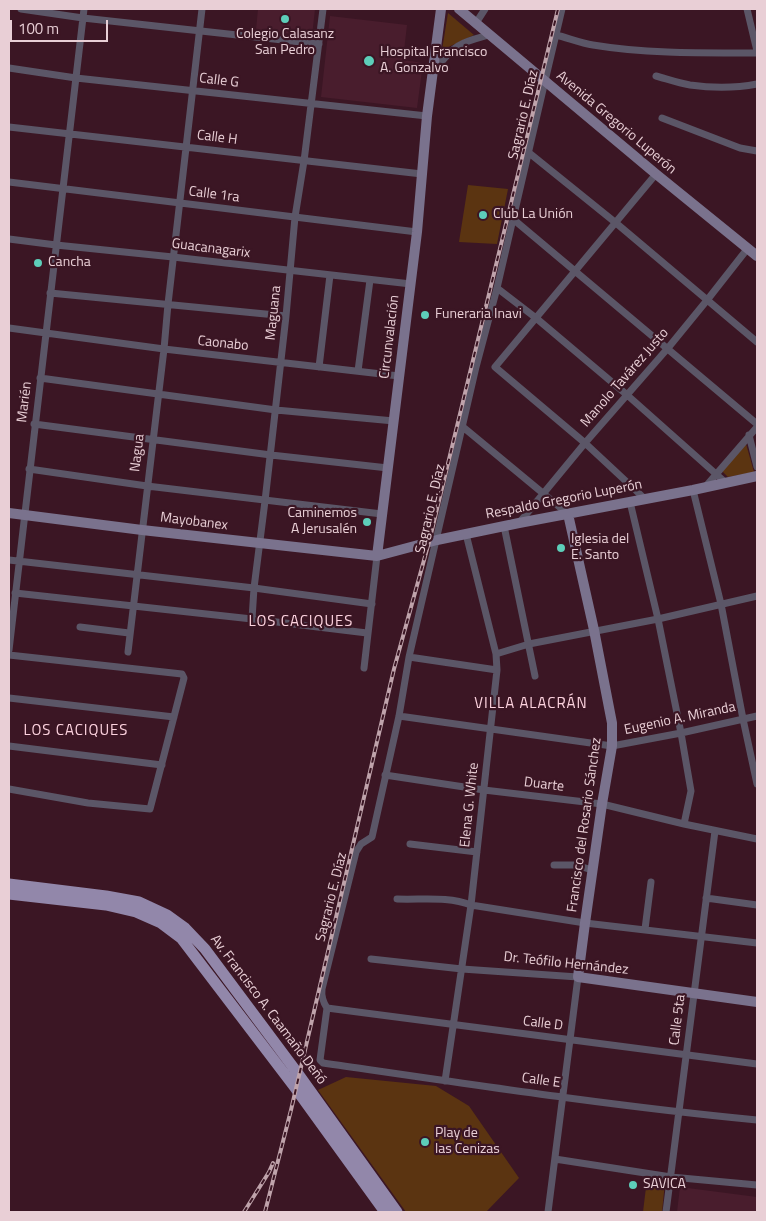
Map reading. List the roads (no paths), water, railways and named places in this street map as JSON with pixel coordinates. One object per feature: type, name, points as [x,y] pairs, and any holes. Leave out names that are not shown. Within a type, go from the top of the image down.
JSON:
[{"type":"main road","name":"Av. Francisco A. Caamaño Deñó","points":[[9,884],[139,902],[166,915],[185,928],[206,949],[398,1212]]},
{"type":"main road","name":"Av. Francisco A. Caamaño Deñó","points":[[9,894],[106,905],[136,912],[161,924],[181,938],[296,1089],[385,1212]]},
{"type":"street","points":[[21,9],[83,18],[319,44]]},
{"type":"street","name":"Marién","points":[[9,650],[11,604],[15,594],[19,562],[84,9]]},
{"type":"street","name":"Nagua","points":[[128,652],[202,9]]},
{"type":"street","name":"Maguana","points":[[252,619],[259,543],[276,410],[295,217],[312,104],[323,9]]},
{"type":"street","name":"Circunvalación","points":[[364,668],[411,284],[427,116],[441,9]]},
{"type":"street","name":"Avenida Gregorio Luperón","points":[[459,9],[757,256]]},
{"type":"street","points":[[476,23],[485,9]]},
{"type":"street","name":"Sagrario E. Díaz","points":[[321,1062],[327,1008],[321,996],[322,989],[356,852],[360,844],[372,837],[410,657],[476,367],[497,288],[562,9]]},
{"type":"street","points":[[556,35],[591,45],[634,50],[679,53],[757,52],[747,9]]},
{"type":"street","points":[[432,72],[459,45],[490,35]]},
{"type":"street","name":"Calle G","points":[[9,68],[76,78],[427,116]]},
{"type":"street","points":[[656,76],[690,85],[724,87],[757,84]]},
{"type":"street","points":[[662,118],[740,148],[757,151]]},
{"type":"street","name":"Calle H","points":[[9,127],[422,174]]},
{"type":"street","points":[[528,152],[708,299],[757,342]]},
{"type":"street","points":[[645,498],[585,443],[495,367],[656,174]]},
{"type":"street","name":"Calle 1ra","points":[[9,182],[417,232]]},
{"type":"street","points":[[513,219],[576,270],[757,425],[706,486]]},
{"type":"street","name":"Guacanagarix","points":[[9,239],[411,284]]},
{"type":"street","name":"Manolo Tavárez Justo","points":[[520,523],[542,493],[626,394],[668,348],[748,248]]},
{"type":"street","points":[[319,367],[330,275]]},
{"type":"street","points":[[358,371],[370,280]]},
{"type":"street","points":[[497,288],[536,318],[626,394],[725,482]]},
{"type":"street","points":[[50,293],[286,316]]},
{"type":"street","name":"Caonabo","points":[[9,328],[164,349],[399,376]]},
{"type":"street","points":[[40,378],[276,410],[394,421]]},
{"type":"street","points":[[34,424],[270,455],[388,468]]},
{"type":"street","points":[[463,427],[568,514]]},
{"type":"street","points":[[749,435],[757,466]]},
{"type":"street","points":[[29,468],[147,486],[382,514]]},
{"type":"street","name":"Respaldo Gregorio Luperón","points":[[377,556],[437,540],[757,476]]},
{"type":"street","points":[[693,490],[721,604],[757,784]]},
{"type":"street","points":[[630,502],[658,619],[691,791],[684,824]]},
{"type":"street","name":"Mayobanex","points":[[9,513],[377,556]]},
{"type":"street","name":"Francisco del Rosario Sánchez","points":[[548,1212],[564,1097],[584,923],[612,746],[612,722],[568,514]]},
{"type":"street","points":[[504,526],[535,676]]},
{"type":"street","name":"Elena G. White","points":[[445,1081],[471,905],[497,670],[496,654],[466,534]]},
{"type":"street","points":[[9,560],[254,588],[372,604]]},
{"type":"street","points":[[15,594],[367,633]]},
{"type":"street","points":[[496,654],[528,644],[658,619],[757,596]]},
{"type":"street","points":[[80,627],[129,633]]},
{"type":"street","points":[[9,655],[182,674],[184,678],[151,808],[88,803],[9,789]]},
{"type":"street","points":[[410,657],[497,670]]},
{"type":"street","points":[[9,698],[174,717]]},
{"type":"street","name":"Eugenio A. Miranda","points":[[399,716],[612,746],[757,716]]},
{"type":"street","points":[[9,746],[162,765]]},
{"type":"street","name":"Duarte","points":[[385,775],[484,790],[602,804],[757,839]]},
{"type":"street","name":"Calle 5ta","points":[[666,1212],[715,831]]},
{"type":"street","points":[[410,844],[477,852]]},
{"type":"street","points":[[554,865],[576,865],[592,870]]},
{"type":"street","points":[[645,929],[651,882]]},
{"type":"street","points":[[706,898],[757,905]]},
{"type":"street","points":[[398,899],[446,899],[471,905],[584,923],[757,943]]},
{"type":"street","name":"Dr. Teófilo Hernández","points":[[371,959],[462,969],[578,977],[757,1002]]},
{"type":"street","name":"Calle D","points":[[327,1008],[757,1064]]},
{"type":"street","name":"Calle E","points":[[321,1062],[564,1097],[757,1120]]},
{"type":"street","points":[[555,1159],[671,1177],[757,1185]]},
{"type":"railway","points":[[265,1212],[291,1110],[394,669],[429,542],[558,9]]},
{"type":"railway","points":[[244,1212],[273,1163]]},
{"type":"place","name":"Colegio Calasanz San Pedro","points":[[285,19]]},
{"type":"place","name":"Hospital Francisco A. Gonzalvo","points":[[369,61]]},
{"type":"place","name":"Club La Unión","points":[[483,215]]},
{"type":"place","name":"Cancha","points":[[38,263]]},
{"type":"place","name":"Funeraria Inavi","points":[[425,315]]},
{"type":"place","name":"Caminemos A Jerusalén","points":[[367,522]]},
{"type":"place","name":"Iglesia del E. Santo","points":[[561,548]]},
{"type":"place","name":"Play de las Cenizas","points":[[425,1142]]},
{"type":"place","name":"SAVICA","points":[[633,1185]]},
{"type":"district","name":"LOS CACIQUES","points":[[301,622]]},
{"type":"district","name":"VILLA ALACRÁN","points":[[531,704]]},
{"type":"district","name":"LOS CACIQUES","points":[[76,731]]}]
